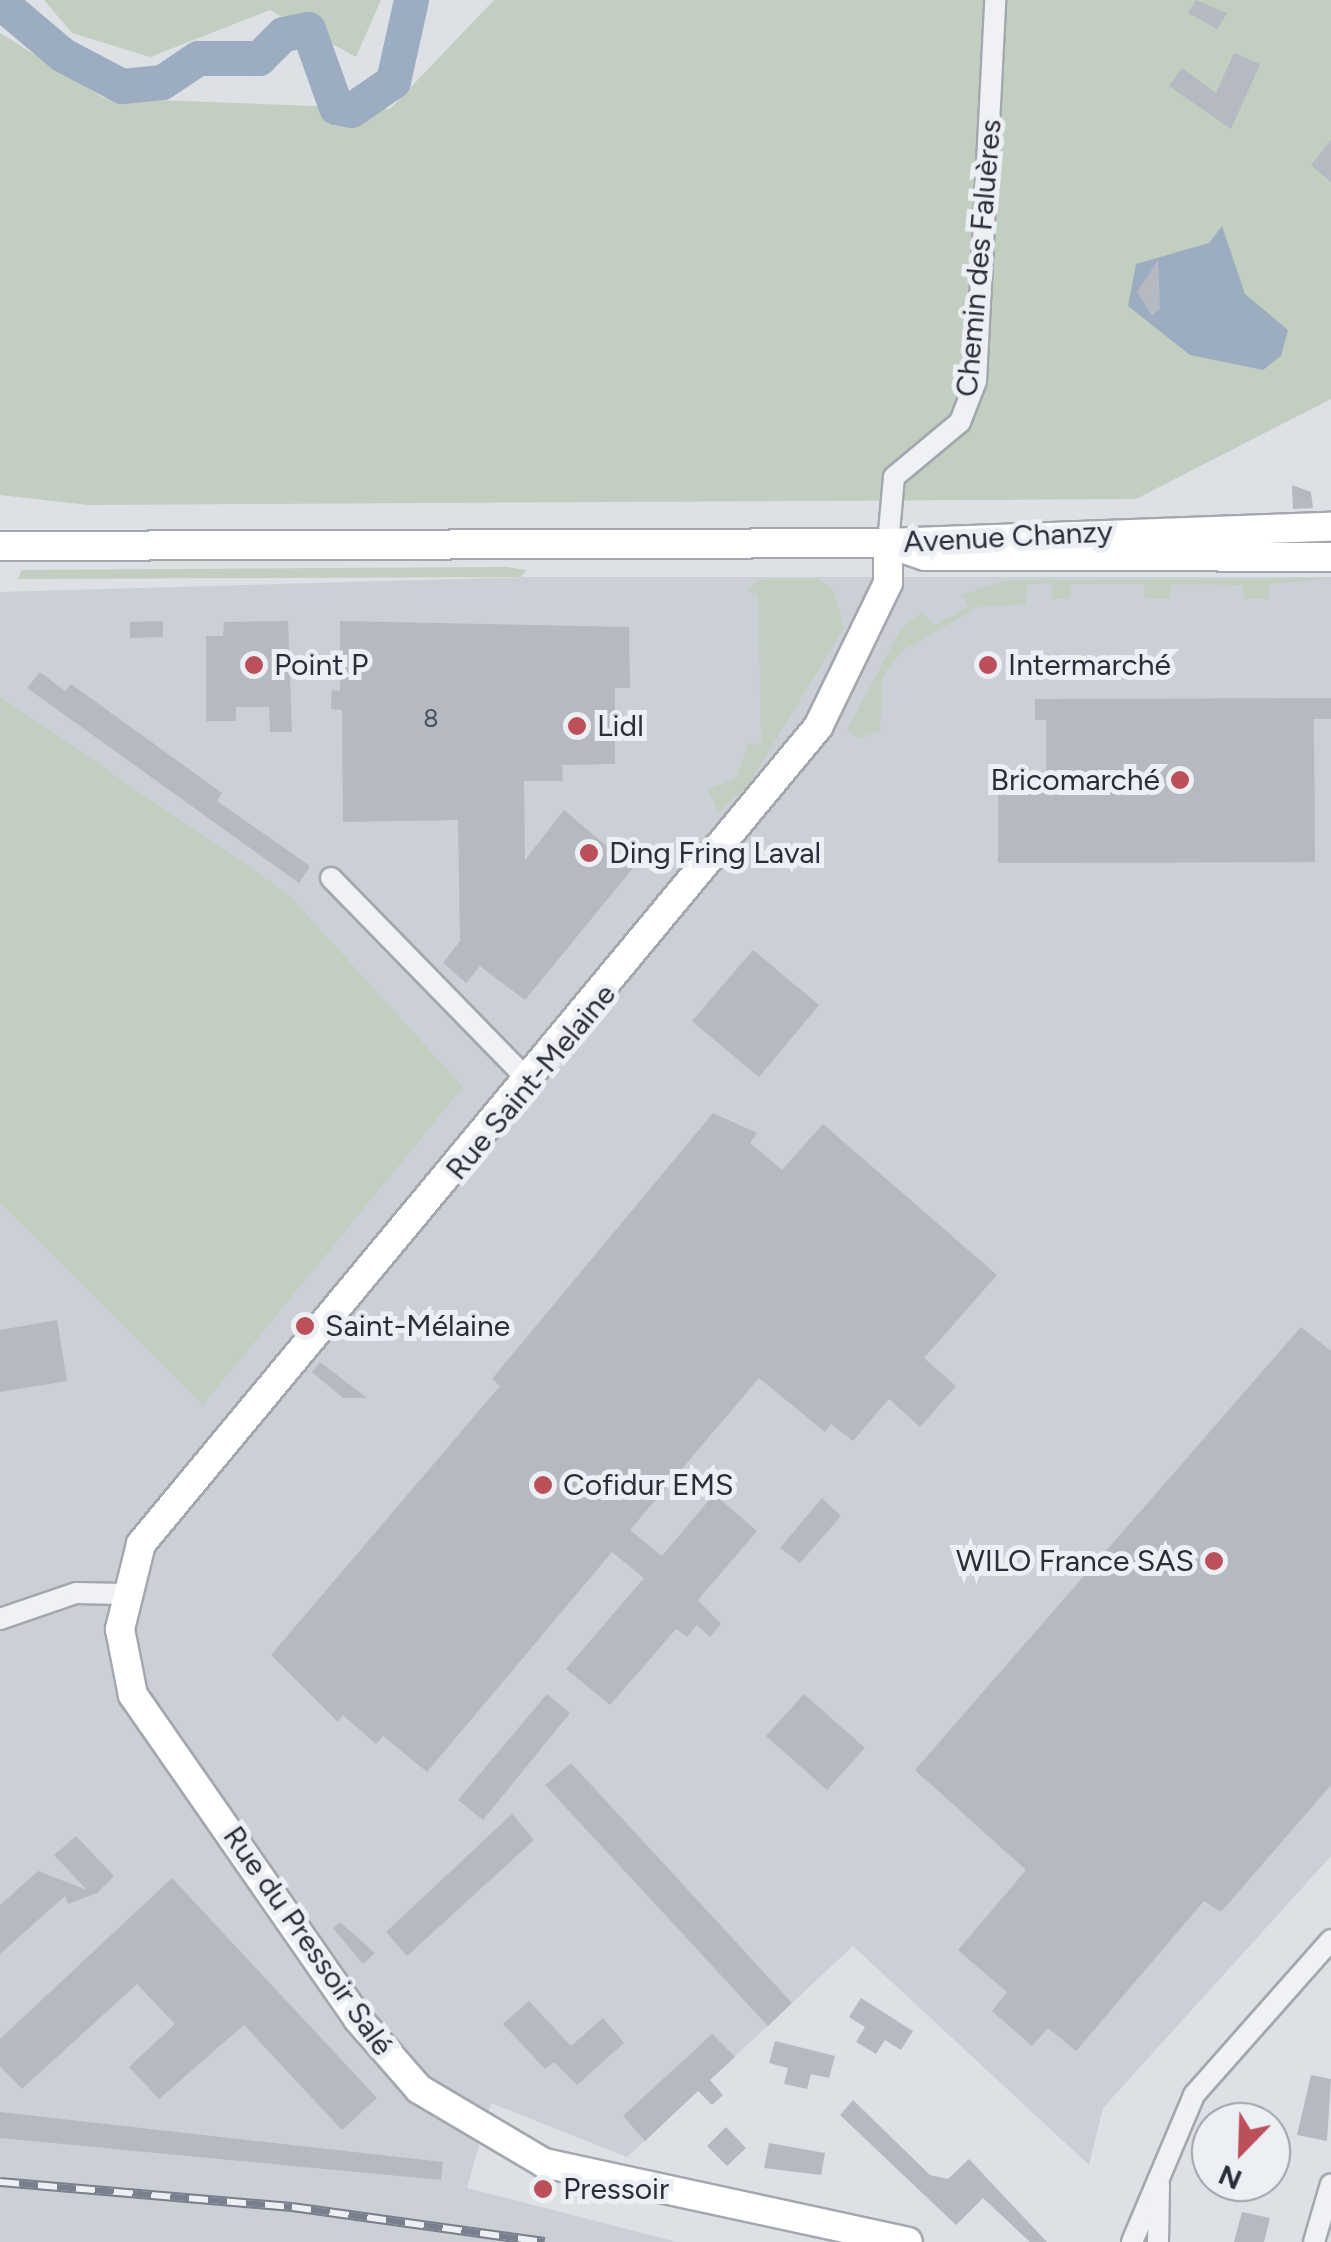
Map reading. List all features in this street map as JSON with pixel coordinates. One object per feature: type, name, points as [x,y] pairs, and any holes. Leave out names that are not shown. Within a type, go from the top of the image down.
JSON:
[{"type":"main road","name":"Avenue Chanzy","points":[[888,543],[1331,528]]},
{"type":"main road","name":"Avenue Chanzy","points":[[888,543],[925,556],[1331,556]]},
{"type":"main road","points":[[0,554],[127,549],[888,543]]},
{"type":"main road","name":"Rue Saint-Melaine","points":[[123,1594],[141,1544],[530,1082],[818,727],[888,583],[888,543]]},
{"type":"main road","points":[[0,546],[127,549]]},
{"type":"main road","name":"Rue du Pressoir Salé","points":[[123,1594],[132,1694],[358,2019],[419,2089],[544,2163],[908,2242]]},
{"type":"street","name":"Chemin des Faluères","points":[[888,543],[894,476],[960,422],[976,381],[995,0]]},
{"type":"street","points":[[332,878],[530,1082]]},
{"type":"street","points":[[0,1619],[76,1593],[123,1594]]},
{"type":"street","points":[[1132,2242],[1194,2096],[1331,1940]]},
{"type":"street","points":[[1158,2242],[1160,2176]]},
{"type":"street","points":[[1314,2242],[1331,2184]]},
{"type":"shaded area","points":[[526,577],[1331,577],[1331,1856],[1103,2108],[1089,2165],[853,1946],[627,2157],[491,2103],[467,2188],[677,2242],[0,2242],[0,592]]},
{"type":"green space","points":[[44,0],[381,0],[356,57],[270,10],[150,57],[72,33]]},
{"type":"green space","points":[[494,0],[1331,0],[1331,399],[1136,499],[89,505],[0,495],[0,33],[104,98],[390,109]]},
{"type":"green space","points":[[22,570],[527,570],[521,577],[18,579]]},
{"type":"green space","points":[[1331,578],[1269,584],[1269,599],[1244,599],[1243,585],[1171,584],[1170,599],[1145,599],[1144,584],[1071,584],[1071,599],[1053,599],[1052,583],[1027,584],[1026,604],[978,607],[902,651],[882,678],[880,731],[859,738],[847,730],[901,629],[923,612],[935,625],[969,607],[963,595],[1004,581]]},
{"type":"green space","points":[[763,579],[817,579],[833,589],[844,628],[748,785],[719,812],[708,790],[737,777],[748,744],[761,743],[758,594],[747,590]]},
{"type":"green space","points":[[0,697],[287,893],[463,1087],[203,1405],[0,1203]]},
{"type":"water","points":[[1222,226],[1245,294],[1288,330],[1281,356],[1263,370],[1190,355],[1128,306],[1136,264],[1209,243]]},
{"type":"building","points":[[1196,0],[1227,13],[1217,29],[1188,13]]},
{"type":"building","points":[[1234,53],[1260,64],[1231,129],[1169,86],[1182,68],[1216,93]]},
{"type":"building","points":[[1331,140],[1331,182],[1311,165]]},
{"type":"building","points":[[1158,260],[1160,308],[1152,316],[1137,292]]},
{"type":"building","points":[[1292,485],[1311,492],[1313,508],[1293,509]]},
{"type":"building","points":[[163,621],[163,637],[130,638],[130,622]]},
{"type":"building","points":[[288,621],[292,732],[270,732],[269,707],[236,707],[236,721],[206,721],[206,636],[223,636],[224,622]]},
{"type":"building","points":[[340,621],[629,627],[630,688],[615,688],[615,764],[562,765],[563,781],[524,781],[525,860],[564,810],[633,868],[525,1000],[480,966],[466,983],[443,963],[460,941],[458,820],[343,822],[342,710],[331,709],[332,690],[340,691]]},
{"type":"building","points":[[40,672],[65,691],[71,684],[222,793],[217,801],[310,866],[299,883],[27,688]]},
{"type":"building","name":"Bricomarché","points":[[1331,698],[1331,719],[1314,719],[1315,862],[998,863],[998,771],[1046,771],[1046,720],[1035,720],[1035,699]]},
{"type":"building","points":[[753,950],[819,1005],[759,1077],[692,1021]]},
{"type":"building","name":"Cofidur EMS","points":[[713,1113],[757,1133],[750,1143],[782,1170],[823,1124],[997,1275],[924,1358],[956,1386],[920,1427],[889,1399],[853,1441],[831,1424],[825,1432],[759,1378],[630,1530],[662,1556],[714,1494],[757,1531],[698,1600],[721,1624],[710,1637],[697,1625],[687,1637],[676,1629],[610,1705],[566,1669],[644,1578],[612,1552],[427,1772],[383,1736],[376,1744],[343,1715],[338,1722],[271,1655],[500,1386],[492,1379]]},
{"type":"building","points":[[57,1320],[67,1381],[0,1392],[0,1330]]},
{"type":"building","name":"WILO France SAS","points":[[1301,1327],[1331,1351],[1331,1785],[1221,1912],[1204,1901],[1076,2051],[1048,2028],[1032,2046],[992,2011],[1007,1992],[958,1950],[1026,1870],[915,1770]]},
{"type":"building","points":[[320,1362],[367,1398],[343,1398],[312,1372]]},
{"type":"building","points":[[822,1498],[841,1516],[800,1563],[780,1548]]},
{"type":"building","points":[[547,1694],[570,1713],[483,1820],[458,1800]]},
{"type":"building","points":[[804,1694],[865,1748],[827,1790],[766,1736]]},
{"type":"building","points":[[571,1763],[792,2003],[768,2026],[545,1785]]},
{"type":"building","points":[[512,1814],[534,1840],[407,1956],[386,1932]]},
{"type":"building","points":[[76,1836],[114,1876],[97,1893],[68,1904],[65,1896],[0,1954],[0,1905],[38,1871],[87,1890],[54,1855]]},
{"type":"building","points":[[172,1878],[377,2098],[342,2130],[244,2025],[159,2099],[129,2067],[175,2024],[137,1984],[22,2089],[0,2066],[0,2039]]},
{"type":"building","points":[[340,1922],[375,1953],[363,1964],[333,1928]]},
{"type":"building","points":[[861,1998],[913,2031],[901,2050],[885,2040],[876,2054],[856,2042],[865,2027],[849,2017]]},
{"type":"building","points":[[529,2001],[571,2046],[603,2018],[624,2043],[577,2085],[554,2062],[545,2069],[503,2024]]},
{"type":"building","points":[[712,2034],[735,2057],[710,2080],[723,2095],[712,2105],[698,2091],[645,2141],[623,2116]]},
{"type":"building","points":[[775,2041],[835,2056],[829,2078],[811,2074],[807,2089],[784,2084],[788,2068],[769,2063]]},
{"type":"building","points":[[1311,2075],[1331,2079],[1327,2141],[1297,2135]]},
{"type":"building","points":[[853,2100],[930,2175],[948,2179],[969,2159],[1047,2242],[1030,2242],[983,2198],[956,2225],[840,2115]]},
{"type":"building","points":[[0,2112],[443,2162],[441,2180],[0,2138]]},
{"type":"building","points":[[726,2127],[746,2148],[727,2166],[707,2146]]},
{"type":"building","points":[[769,2143],[825,2153],[821,2175],[764,2168]]},
{"type":"building","points":[[1242,2212],[1270,2218],[1264,2242],[1234,2242]]},
{"type":"waterway","points":[[0,2],[63,55],[122,86],[162,82],[198,58],[259,58],[283,34],[308,29],[336,107],[351,110],[393,81],[411,0]]},
{"type":"railway","points":[[0,2182],[292,2207],[545,2242]]},
{"type":"place","name":"Point P","points":[[254,665]]},
{"type":"place","name":"Intermarché","points":[[988,665]]},
{"type":"place","name":"Lidl","points":[[577,726]]},
{"type":"place","name":"Bricomarché","points":[[1180,780]]},
{"type":"place","name":"Ding Fring Laval","points":[[589,853]]},
{"type":"place","name":"Saint-Mélaine","points":[[305,1326]]},
{"type":"place","name":"Cofidur EMS","points":[[543,1485]]},
{"type":"place","name":"WILO France SAS","points":[[1214,1561]]},
{"type":"place","name":"Pressoir","points":[[543,2189]]}]
